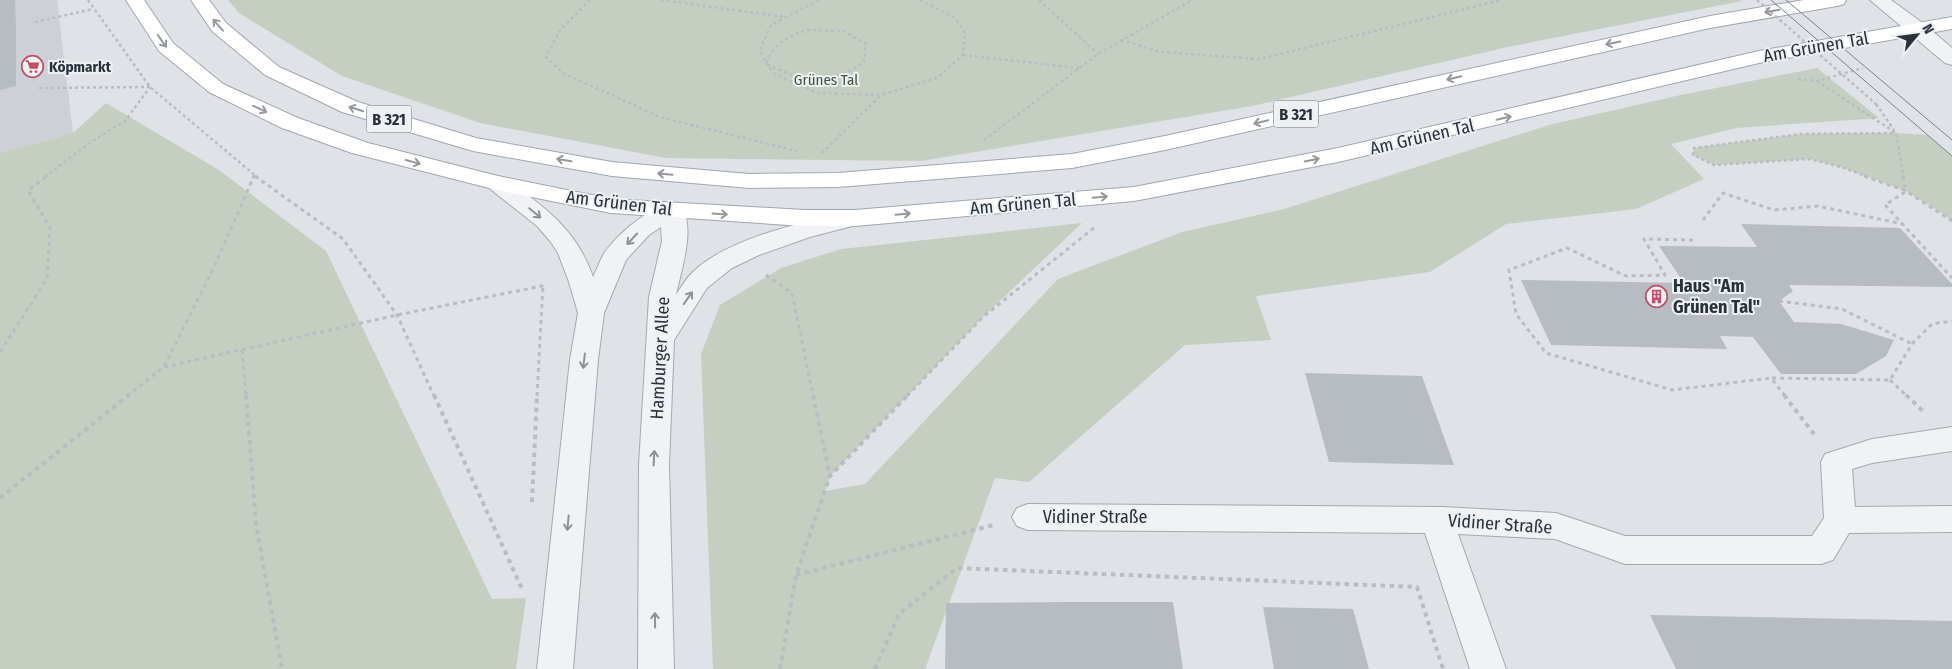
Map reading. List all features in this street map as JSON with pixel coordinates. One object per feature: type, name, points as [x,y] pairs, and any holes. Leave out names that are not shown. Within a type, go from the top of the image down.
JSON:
[{"type":"main road","name":"Am Grünen Tal","points":[[135,0],[166,47],[216,88],[290,123],[360,148],[497,184],[611,206],[739,215],[854,218],[1134,194],[1348,153],[1759,57],[1952,23]]},
{"type":"main road","name":"Am Grünen Tal","points":[[200,0],[219,27],[272,71],[350,107],[473,144],[612,169],[749,181],[838,180],[940,174],[1072,161],[1156,145],[1710,22],[1837,0]]},
{"type":"main road","points":[[612,169],[646,189],[672,210],[701,195],[749,181]]},
{"type":"street","points":[[1879,0],[1917,28],[1952,59]]},
{"type":"street","points":[[497,184],[537,214],[559,235],[583,283],[591,313]]},
{"type":"street","points":[[555,669],[584,360],[591,313],[615,258],[640,230],[672,210]]},
{"type":"street","name":"Hamburger Allee","points":[[656,669],[654,464],[662,298],[676,241],[672,210]]},
{"type":"street","points":[[661,338],[698,282],[723,262],[750,249],[802,231],[854,218]]},
{"type":"street","points":[[1952,439],[1872,450],[1836,462],[1840,520],[1952,519]]},
{"type":"street","name":"Vidiner Straße","points":[[1028,517],[1437,520],[1556,526],[1625,550],[1822,550],[1840,520]]},
{"type":"street","points":[[1437,520],[1488,669]]},
{"type":"path","points":[[88,0],[150,87],[254,175],[343,239],[397,315],[526,598],[527,588]]},
{"type":"path","points":[[590,0],[560,30],[546,57],[563,73],[660,117],[800,151]]},
{"type":"path","points":[[661,0],[787,17]]},
{"type":"path","points":[[819,0],[771,25],[760,50],[766,64],[776,75],[818,93],[881,95],[938,78],[962,55],[965,34],[955,18],[920,0]]},
{"type":"path","points":[[1039,0],[1098,54]]},
{"type":"path","points":[[940,174],[1098,54],[1192,0]]},
{"type":"path","points":[[1121,40],[1162,52],[1258,60],[1502,0]]},
{"type":"path","points":[[1757,0],[1876,104],[1896,133],[1906,191]]},
{"type":"path","points":[[35,22],[93,9]]},
{"type":"path","points":[[808,30],[844,31],[866,44],[864,62],[846,74],[805,79],[783,74],[766,64],[771,50],[784,38],[808,30]]},
{"type":"path","points":[[962,55],[1080,68]]},
{"type":"path","points":[[1817,80],[1896,133]]},
{"type":"path","points":[[39,88],[150,87]]},
{"type":"path","points":[[0,352],[47,279],[50,228],[28,190],[91,142],[125,121],[150,87]]},
{"type":"path","points":[[818,156],[881,95]]},
{"type":"path","points":[[1896,133],[1800,134],[1694,148],[1693,155],[1714,165],[1810,159],[1841,167],[1906,191],[1952,221]]},
{"type":"path","points":[[0,498],[164,367],[216,263],[254,175]]},
{"type":"path","points":[[1906,191],[1885,205],[1952,278]]},
{"type":"path","points":[[1703,220],[1723,193],[1774,210],[1818,206],[1903,224]]},
{"type":"path","points":[[780,669],[796,575],[830,476],[983,317],[1134,194]]},
{"type":"path","points":[[1693,240],[1644,239],[1665,275],[1626,276],[1567,248],[1509,270],[1516,314],[1546,353],[1672,390],[1771,378],[1890,380],[1912,344],[1932,324],[1952,321]]},
{"type":"path","points":[[758,270],[792,293],[830,476]]},
{"type":"path","points":[[164,367],[397,315],[543,285],[583,283]]},
{"type":"path","points":[[531,510],[543,285]]},
{"type":"path","points":[[1779,301],[1842,309],[1912,344]]},
{"type":"path","points":[[242,350],[256,524],[282,669]]},
{"type":"path","points":[[1771,378],[1836,462]]},
{"type":"path","points":[[796,575],[1028,517]]},
{"type":"path","points":[[875,669],[900,614],[957,568],[1417,587],[1443,669]]},
{"type":"shaded area","name":"Köpmarkt","points":[[0,0],[57,0],[73,133],[0,153]]},
{"type":"green space","name":"Grünes Tal","points":[[228,0],[1742,1],[1508,47],[1252,106],[921,161],[666,158],[480,123],[342,76],[239,13]]},
{"type":"green space","points":[[1817,68],[1879,118],[1736,128],[1671,144],[1704,179],[1636,209],[1506,224],[1430,272],[1256,296],[1271,340],[1185,345],[1029,482],[995,478],[925,669],[713,669],[701,354],[720,305],[781,268],[841,249],[1082,223],[983,317],[830,476],[825,491],[865,484],[1058,279],[1182,232],[1284,209],[1549,125],[1676,96]]},
{"type":"green space","points":[[106,103],[219,170],[326,251],[492,599],[526,598],[516,669],[0,669],[0,153],[73,133]]},
{"type":"green space","points":[[1896,133],[1928,135],[1952,156],[1952,221],[1906,191],[1841,167],[1810,159],[1714,165],[1693,155],[1694,148],[1801,134]]},
{"type":"building","points":[[0,0],[15,0],[16,86],[0,90]]},
{"type":"building","name":"Haus \"Am Grünen Tal\"","points":[[1741,224],[1900,228],[1952,284],[1952,287],[1789,285],[1793,291],[1779,301],[1794,322],[1841,324],[1894,340],[1886,356],[1856,374],[1781,374],[1753,337],[1720,336],[1727,349],[1551,345],[1521,280],[1684,283],[1659,246],[1757,247]]},
{"type":"building","points":[[1305,373],[1422,376],[1454,465],[1329,462]]},
{"type":"building","points":[[1173,602],[1183,669],[945,669],[946,603]]},
{"type":"building","points":[[1263,607],[1353,609],[1369,669],[1274,669]]},
{"type":"building","points":[[1650,615],[1952,621],[1952,669],[1676,669]]},
{"type":"tram line","points":[[1771,0],[1952,156]]},
{"type":"tram line","points":[[1786,0],[1952,140]]},
{"type":"place","name":"Köpmarkt","points":[[33,67]]},
{"type":"place","name":"Haus \"Am Grünen Tal\"","points":[[1657,296]]}]
